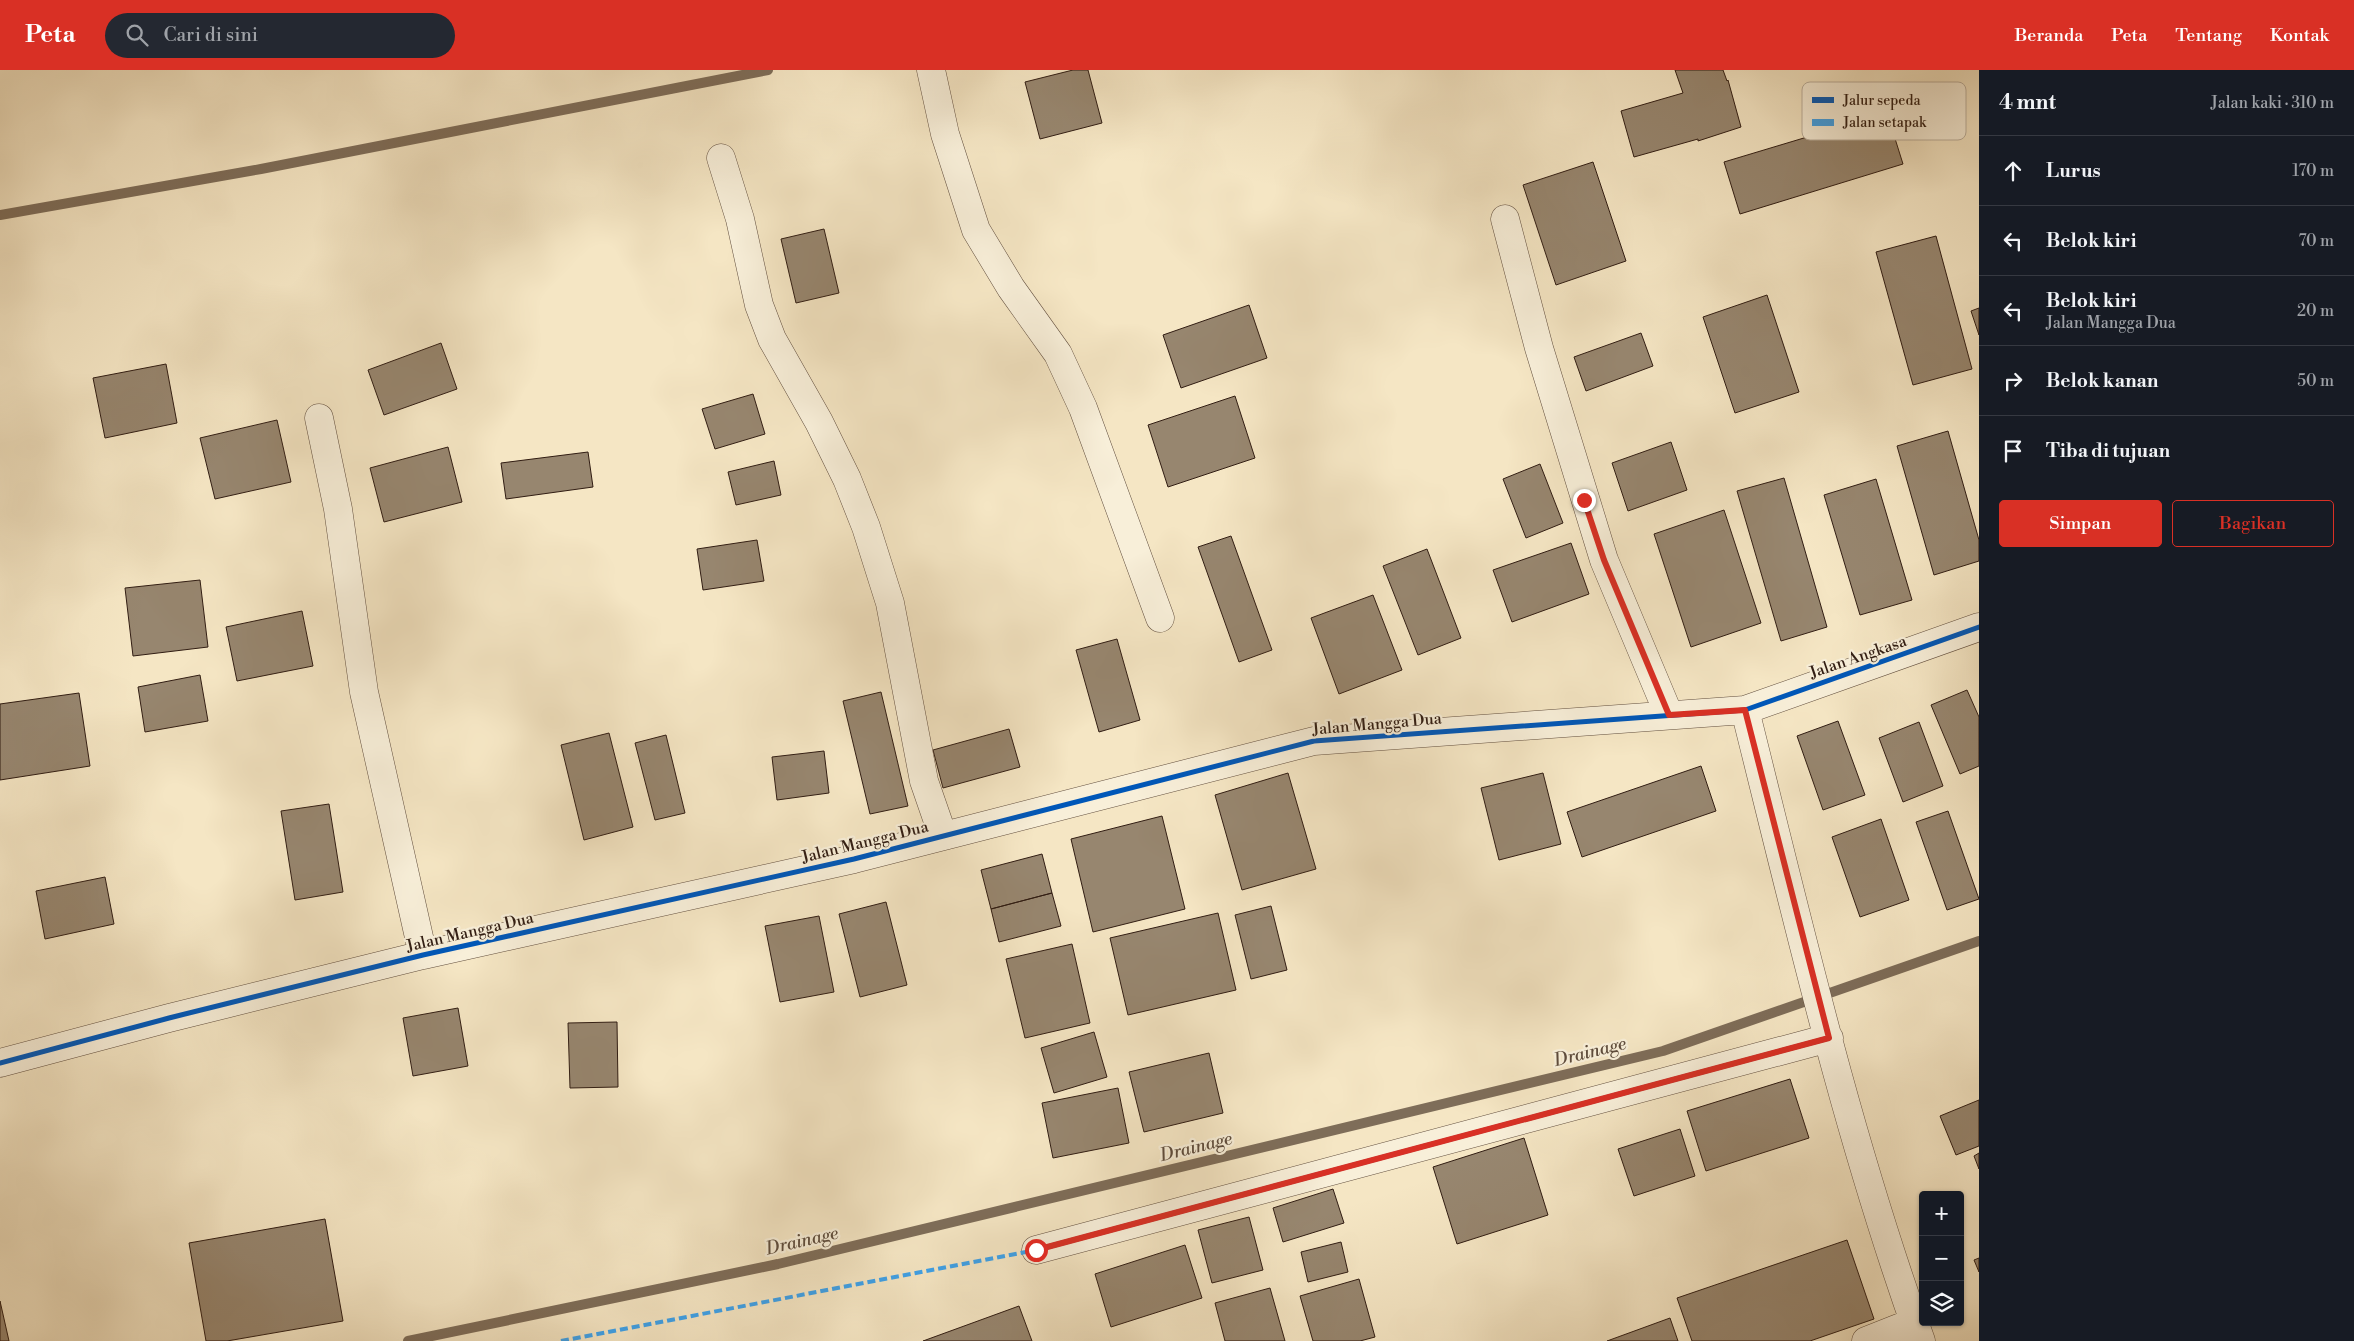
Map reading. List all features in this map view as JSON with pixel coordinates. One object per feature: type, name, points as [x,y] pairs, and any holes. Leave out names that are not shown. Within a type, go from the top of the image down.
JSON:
[{"type":"street","points":[[931,70],[945,134],[976,230],[1011,288],[1058,354],[1083,408],[1160,618]]},
{"type":"street","points":[[721,158],[740,219],[759,305],[772,338],[820,422],[847,479],[866,527],[890,603],[924,781],[943,836]]},
{"type":"street","points":[[1505,219],[1539,348],[1601,552],[1669,715]]},
{"type":"street","points":[[318,418],[338,509],[364,692],[423,955]]},
{"type":"street","name":"Jalan Angkasa","points":[[1745,710],[1979,628]]},
{"type":"street","points":[[1745,710],[1798,926],[1875,1206],[1917,1331],[1866,1341]]},
{"type":"street","name":"Jalan Mangga Dua","points":[[0,1063],[169,1018],[423,955],[854,859],[1314,741],[1745,710]]},
{"type":"street","points":[[1036,1250],[1826,1027]]},
{"type":"building","points":[[1073,70],[1088,70],[1102,123],[1040,139],[1025,82]]},
{"type":"building","points":[[1675,70],[1723,70],[1728,80],[1741,127],[1698,141],[1698,139],[1634,157],[1621,111],[1683,93]]},
{"type":"building","points":[[1802,139],[1895,140],[1903,164],[1740,214],[1724,162]]},
{"type":"building","points":[[1593,162],[1626,261],[1556,285],[1523,185]]},
{"type":"building","points":[[824,229],[839,293],[796,303],[781,239]]},
{"type":"building","points":[[1936,236],[1972,369],[1913,385],[1876,252]]},
{"type":"building","points":[[1767,295],[1799,392],[1735,413],[1703,317]]},
{"type":"building","points":[[1249,305],[1267,358],[1181,388],[1163,335]]},
{"type":"building","points":[[1979,308],[1979,335],[1971,311]]},
{"type":"building","points":[[1641,333],[1653,366],[1586,391],[1574,357]]},
{"type":"building","points":[[441,343],[457,389],[384,415],[368,370]]},
{"type":"building","points":[[166,364],[177,423],[105,438],[93,378]]},
{"type":"building","points":[[753,394],[765,434],[715,449],[702,409]]},
{"type":"building","points":[[1235,396],[1255,458],[1168,487],[1148,425]]},
{"type":"building","points":[[277,420],[291,482],[215,499],[200,438]]},
{"type":"building","points":[[1948,431],[1979,540],[1979,561],[1934,575],[1897,446]]},
{"type":"building","points":[[1671,442],[1687,490],[1628,511],[1612,463]]},
{"type":"building","points":[[448,447],[462,502],[384,522],[370,468]]},
{"type":"building","points":[[588,452],[593,487],[506,499],[501,463]]},
{"type":"building","points":[[774,461],[781,495],[736,505],[728,472]]},
{"type":"building","points":[[1540,464],[1563,523],[1526,538],[1503,479]]},
{"type":"building","points":[[1784,478],[1827,627],[1781,641],[1737,491]]},
{"type":"building","points":[[1876,479],[1912,600],[1860,615],[1824,495]]},
{"type":"building","points":[[1724,510],[1761,623],[1691,647],[1654,534]]},
{"type":"building","points":[[1231,536],[1272,650],[1239,662],[1198,547]]},
{"type":"building","points":[[757,540],[764,581],[703,590],[697,549]]},
{"type":"building","points":[[1571,543],[1589,594],[1512,622],[1493,570]]},
{"type":"building","points":[[1427,549],[1461,638],[1418,655],[1383,566]]},
{"type":"building","points":[[200,580],[208,647],[133,656],[125,588]]},
{"type":"building","points":[[1373,595],[1402,670],[1339,694],[1311,618]]},
{"type":"building","points":[[302,611],[313,666],[237,681],[226,627]]},
{"type":"building","points":[[1117,639],[1140,720],[1099,732],[1076,650]]},
{"type":"building","points":[[200,675],[208,721],[145,732],[138,687]]},
{"type":"building","points":[[1967,690],[1979,717],[1979,766],[1960,774],[1931,705]]},
{"type":"building","points":[[881,692],[908,806],[870,814],[843,701]]},
{"type":"building","points":[[79,693],[90,766],[0,780],[0,704]]},
{"type":"building","points":[[1838,721],[1865,795],[1823,810],[1797,736]]},
{"type":"building","points":[[1919,722],[1943,786],[1903,802],[1879,738]]},
{"type":"building","points":[[1009,729],[1020,767],[943,788],[933,750]]},
{"type":"building","points":[[609,733],[633,827],[584,840],[561,745]]},
{"type":"building","points":[[666,735],[685,813],[655,820],[635,743]]},
{"type":"building","points":[[824,751],[829,793],[777,800],[772,757]]},
{"type":"building","points":[[1701,766],[1716,811],[1582,857],[1567,812]]},
{"type":"building","points":[[1288,773],[1316,869],[1242,890],[1215,795]]},
{"type":"building","points":[[1543,773],[1561,844],[1499,860],[1481,788]]},
{"type":"building","points":[[329,804],[343,892],[295,900],[281,811]]},
{"type":"building","points":[[1948,811],[1979,899],[1947,910],[1916,822]]},
{"type":"building","points":[[1162,816],[1185,909],[1093,932],[1071,839]]},
{"type":"building","points":[[1881,819],[1909,900],[1860,917],[1832,837]]},
{"type":"building","points":[[1042,854],[1052,893],[991,909],[981,870]]},
{"type":"building","points":[[105,877],[114,924],[45,939],[36,891]]},
{"type":"building","points":[[1052,893],[1061,926],[999,942],[991,909]]},
{"type":"building","points":[[886,902],[907,985],[860,997],[839,914]]},
{"type":"building","points":[[1271,906],[1287,970],[1251,979],[1235,915]]},
{"type":"building","points":[[1218,913],[1236,990],[1128,1015],[1110,938]]},
{"type":"building","points":[[819,916],[834,992],[780,1002],[765,926]]},
{"type":"building","points":[[1072,944],[1090,1023],[1025,1038],[1006,959]]},
{"type":"building","points":[[458,1008],[468,1066],[413,1076],[403,1018]]},
{"type":"building","points":[[617,1022],[618,1087],[570,1088],[568,1023]]},
{"type":"building","points":[[1094,1032],[1107,1077],[1054,1093],[1041,1048]]},
{"type":"building","points":[[1209,1053],[1223,1113],[1144,1132],[1129,1072]]},
{"type":"building","points":[[1790,1079],[1809,1138],[1706,1171],[1687,1111]]},
{"type":"building","points":[[1118,1088],[1129,1143],[1053,1158],[1042,1103]]},
{"type":"building","points":[[1979,1100],[1979,1146],[1956,1155],[1940,1116]]},
{"type":"building","points":[[1680,1129],[1695,1176],[1634,1196],[1618,1149]]},
{"type":"building","points":[[1524,1138],[1548,1215],[1457,1244],[1433,1167]]},
{"type":"building","points":[[1979,1153],[1979,1169],[1974,1156]]},
{"type":"building","points":[[1333,1189],[1344,1223],[1283,1242],[1273,1208]]},
{"type":"building","points":[[1249,1217],[1263,1270],[1212,1283],[1198,1230]]},
{"type":"building","points":[[325,1219],[343,1321],[227,1341],[206,1341],[189,1243]]},
{"type":"building","points":[[1847,1240],[1874,1319],[1810,1341],[1692,1341],[1677,1298]]},
{"type":"building","points":[[1341,1242],[1348,1272],[1308,1282],[1301,1252]]},
{"type":"building","points":[[1185,1245],[1202,1298],[1111,1327],[1095,1274]]},
{"type":"building","points":[[1979,1258],[1979,1272],[1974,1260]]},
{"type":"building","points":[[1359,1279],[1375,1337],[1360,1341],[1313,1341],[1300,1296]]},
{"type":"building","points":[[1270,1288],[1285,1341],[1225,1341],[1215,1303]]},
{"type":"building","points":[[0,1301],[9,1341],[0,1341]]},
{"type":"building","points":[[1019,1306],[1032,1341],[923,1341]]},
{"type":"building","points":[[1670,1318],[1678,1341],[1607,1341]]},
{"type":"waterway","points":[[0,215],[261,169],[768,70]]},
{"type":"waterway","name":"Drainage","points":[[408,1341],[778,1264],[1663,1051],[1979,941]]},
{"type":"marked path","points":[[561,1341],[1036,1250]]},
{"type":"cycle path","points":[[0,1063],[169,1018],[423,955],[854,859],[1314,741],[1745,710],[1979,627]]},
{"type":"cycle path","points":[[1036,1250],[1829,1038]]},
{"type":"route","points":[[1036,1250],[1829,1038],[1798,926],[1745,710],[1669,715],[1636,632],[1604,560],[1584,500]]}]
